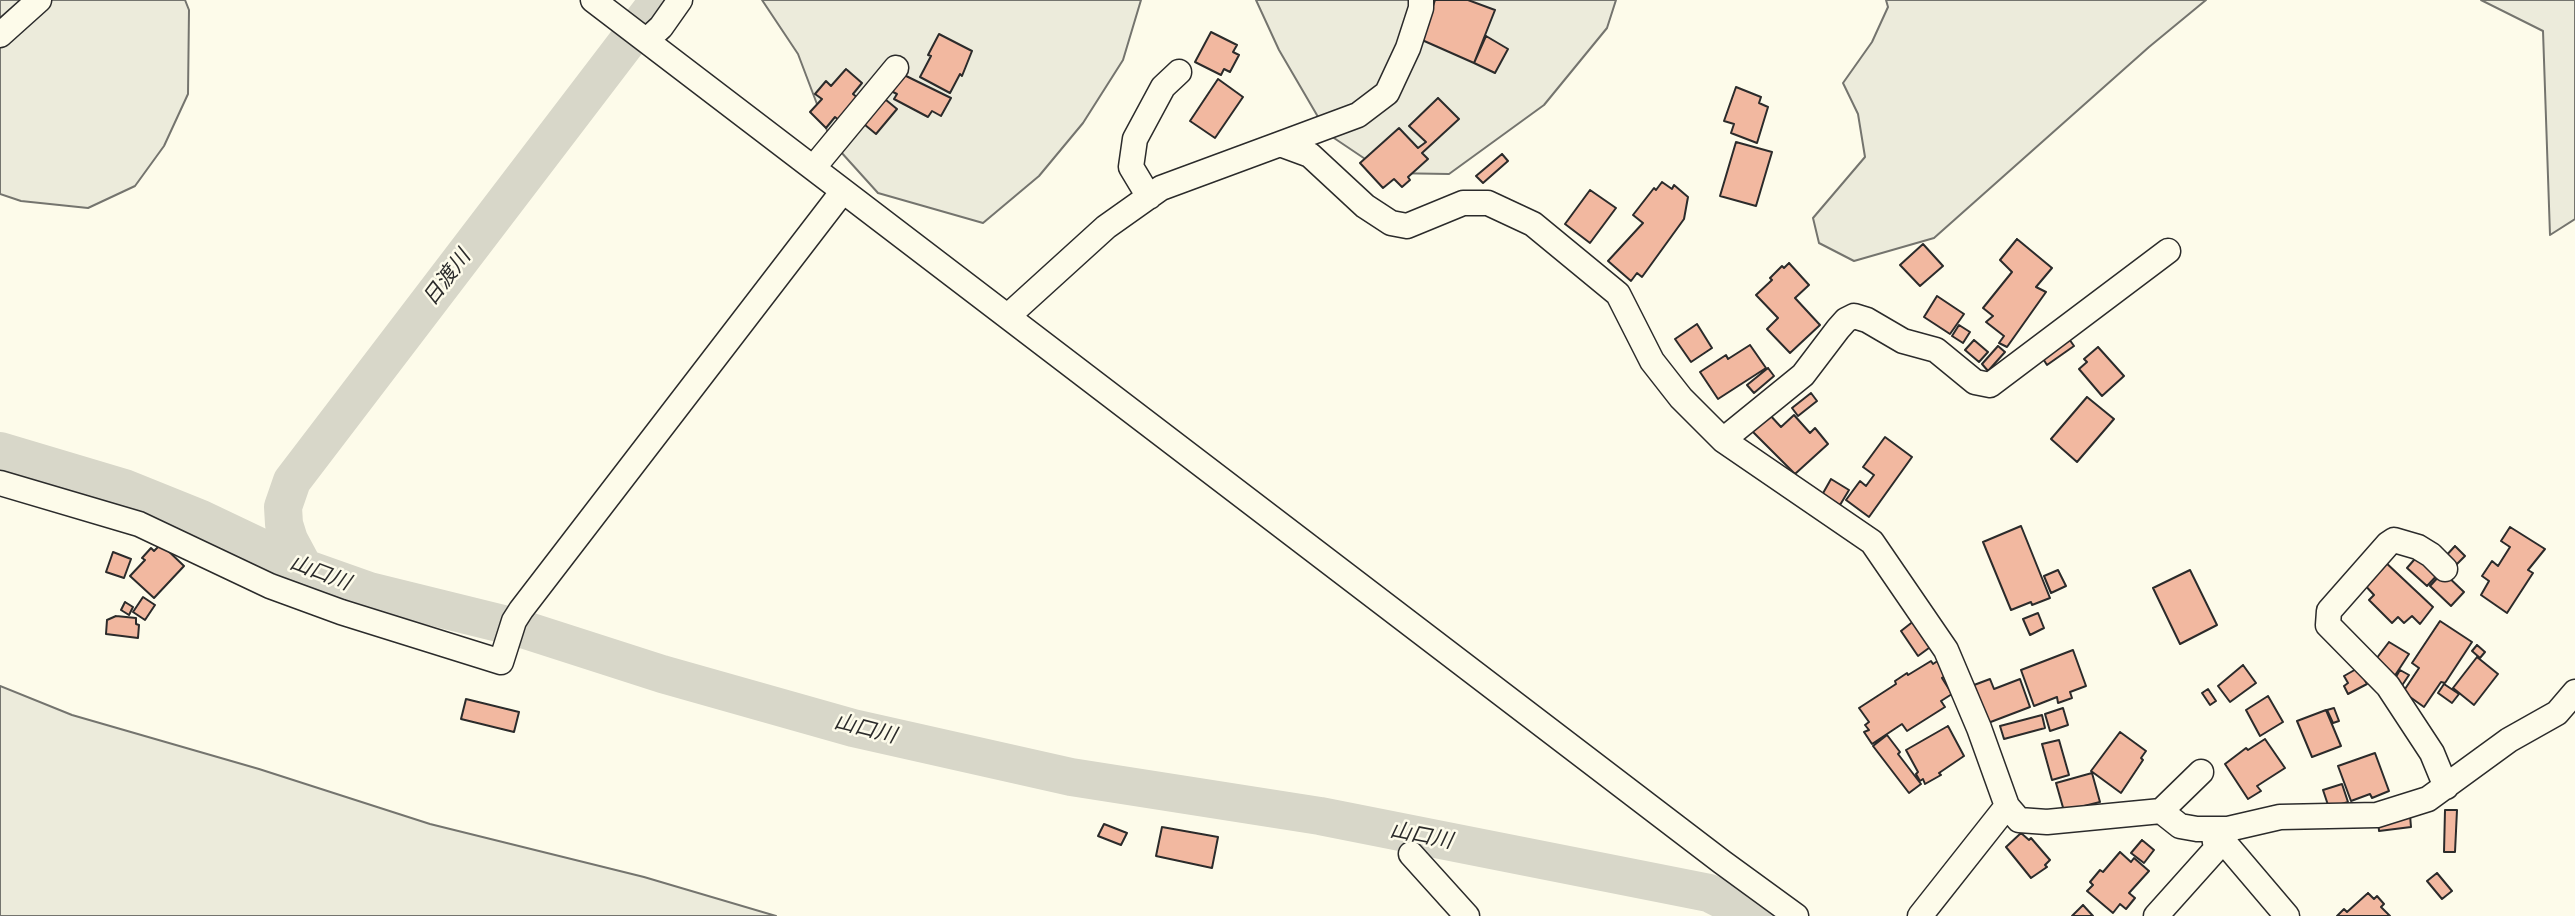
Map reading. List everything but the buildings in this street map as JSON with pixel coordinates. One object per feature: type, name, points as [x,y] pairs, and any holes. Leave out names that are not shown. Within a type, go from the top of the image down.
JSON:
[{"type":"street","points":[[0,35],[39,0]]},
{"type":"street","points":[[593,0],[1796,916]]},
{"type":"street","points":[[638,34],[661,27],[680,0]]},
{"type":"street","points":[[1008,316],[1106,227],[1161,188],[1358,115],[1387,93],[1408,48],[1421,0]]},
{"type":"street","points":[[814,167],[896,68]]},
{"type":"street","points":[[1149,197],[1131,167],[1136,139],[1163,87],[1179,72]]},
{"type":"street","points":[[1280,144],[1310,155],[1366,206],[1391,223],[1407,226],[1463,203],[1488,203],[1533,224],[1618,294],[1652,361],[1681,398],[1723,440],[1872,542],[1946,650],[1979,728],[2007,806],[2019,820],[2047,822],[2161,811],[2201,772]]},
{"type":"street","points":[[0,483],[139,524],[270,586],[341,612],[501,662],[514,621],[843,191]]},
{"type":"street","points":[[1723,440],[1803,375],[1838,329],[1854,316],[1867,320],[1903,341],[1936,350],[1975,382],[1990,385],[2168,251]]},
{"type":"street","points":[[2445,569],[2425,551],[2394,540],[2329,611],[2328,625],[2388,686],[2432,752],[2446,787]]},
{"type":"street","points":[[2161,811],[2180,826],[2197,830],[2228,829],[2280,817],[2376,815],[2428,799],[2509,740],[2557,713],[2575,692]]},
{"type":"street","points":[[1920,916],[2007,806]]},
{"type":"street","points":[[2156,916],[2216,849],[2213,829]]},
{"type":"street","points":[[2213,829],[2287,916]]},
{"type":"street","points":[[1411,853],[1467,916]]},
{"type":"shaded area","points":[[0,0],[185,0],[189,10],[188,94],[164,146],[135,186],[88,208],[21,201],[0,194]]},
{"type":"shaded area","points":[[762,0],[1141,0],[1123,60],[1083,123],[1039,176],[983,223],[878,193],[831,141],[798,54]]},
{"type":"shaded area","points":[[1256,0],[1616,0],[1607,28],[1544,105],[1449,174],[1386,173],[1328,134],[1279,50]]},
{"type":"shaded area","points":[[1886,0],[2206,0],[2149,47],[1934,238],[1854,261],[1819,243],[1813,218],[1865,157],[1858,114],[1843,83],[1872,42],[1888,7]]},
{"type":"shaded area","points":[[2481,0],[2575,0],[2575,219],[2550,235],[2543,31]]},
{"type":"shaded area","points":[[0,686],[72,715],[259,769],[430,824],[644,877],[776,916],[0,916]]},
{"type":"waterway","name":"日渡川","points":[[304,568],[284,524],[283,507],[292,481],[659,0]]},
{"type":"waterway","name":"山口川","points":[[0,451],[124,488],[201,519],[304,568],[369,591],[519,628],[662,674],[853,728],[1071,777],[1320,816],[1709,893],[1754,916]]}]
